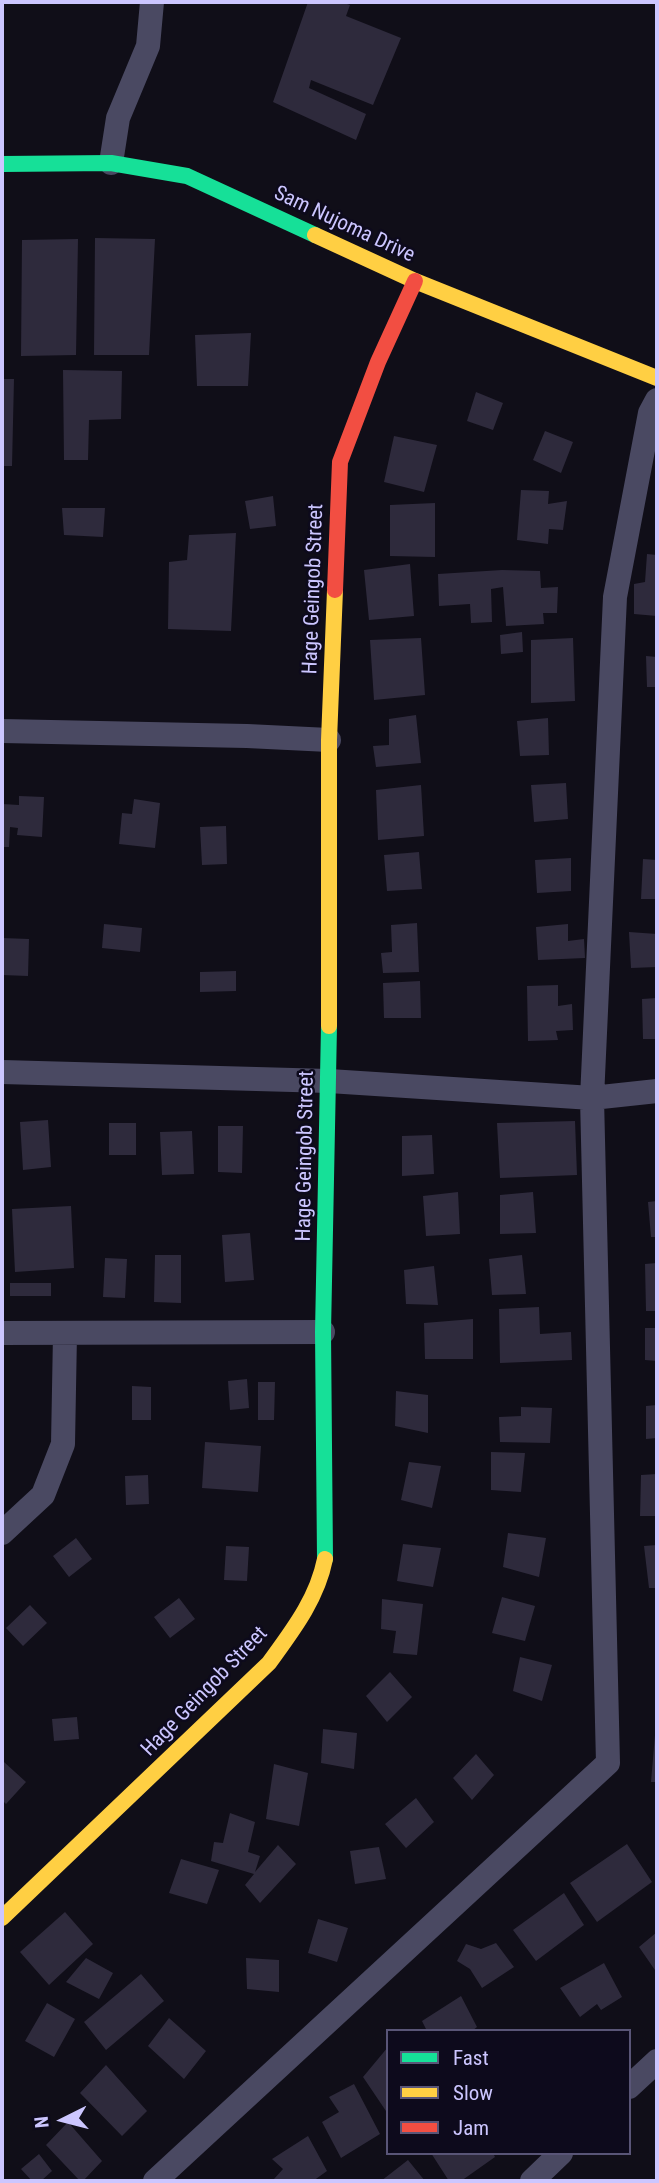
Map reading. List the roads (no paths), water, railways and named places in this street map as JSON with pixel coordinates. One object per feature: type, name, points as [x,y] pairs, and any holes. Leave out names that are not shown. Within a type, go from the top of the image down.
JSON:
[{"type":"street","points":[[111,163],[118,118],[148,46],[152,2]]},
{"type":"street","name":"Sam Nujoma Drive","points":[[2,164],[111,163],[187,176],[415,281],[657,378]]},
{"type":"street","name":"Hage Geingob Street","points":[[2,1918],[270,1662],[302,1617],[321,1580],[327,1551],[323,1332],[329,1081],[329,740],[340,462],[378,362],[415,281]]},
{"type":"street","points":[[155,2181],[608,1763],[592,1098],[615,597],[650,413],[657,400]]},
{"type":"street","points":[[2,731],[329,740]]},
{"type":"street","points":[[2,1072],[329,1081],[592,1098],[657,1091]]},
{"type":"street","points":[[2,1333],[323,1332]]},
{"type":"street","points":[[2,1533],[43,1495],[63,1444],[65,1334]]},
{"type":"street","points":[[631,2085],[657,2061]]},
{"type":"street","points":[[532,2181],[559,2155]]}]
